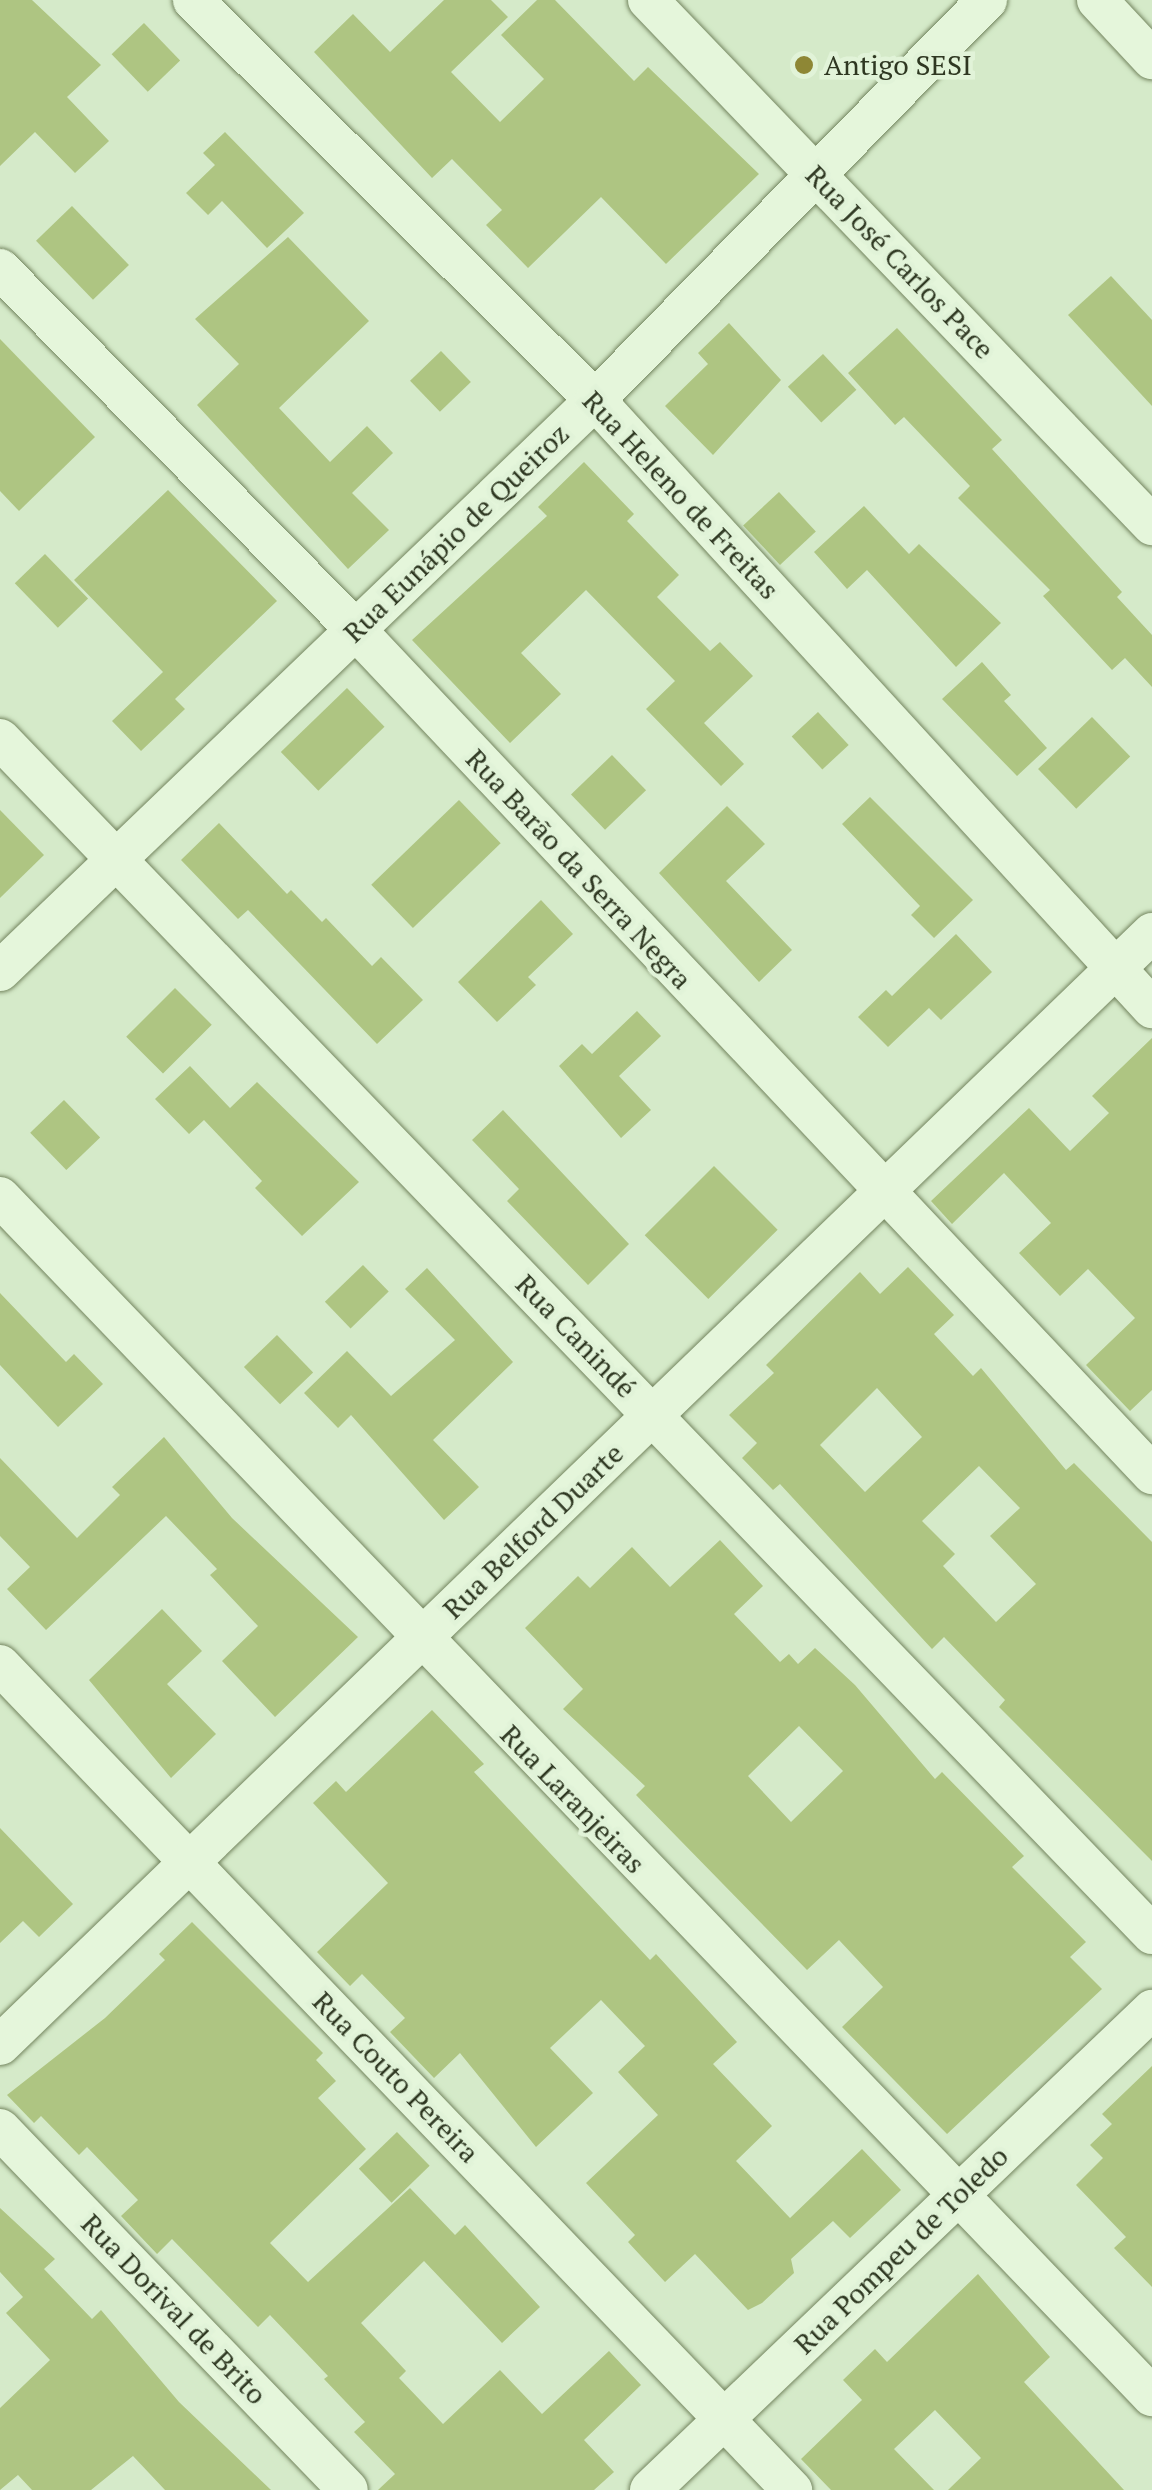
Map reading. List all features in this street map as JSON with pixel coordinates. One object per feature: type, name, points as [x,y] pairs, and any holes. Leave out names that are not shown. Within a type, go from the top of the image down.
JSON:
[{"type":"street","name":"Rua Heleno de Freitas","points":[[193,0],[595,400],[1152,1008]]},
{"type":"street","name":"Rua José Carlos Pace","points":[[648,0],[1152,525]]},
{"type":"street","name":"Rua Eunápio de Queiroz","points":[[0,971],[595,400],[814,172],[987,0]]},
{"type":"street","points":[[1097,0],[1152,59]]},
{"type":"street","name":"Rua Barão da Serra Negra","points":[[0,268],[355,629],[882,1194],[1152,1474]]},
{"type":"street","name":"Rua Canindé","points":[[0,739],[1152,1934]]},
{"type":"street","name":"Rua Belford Duarte","points":[[0,2045],[1152,933]]},
{"type":"street","name":"Rua Laranjeiras","points":[[0,1197],[956,2198],[1152,2396]]},
{"type":"street","name":"Rua Couto Pereira","points":[[0,1665],[792,2490]]},
{"type":"street","name":"Rua Pompeu de Toledo","points":[[650,2490],[1152,2010]]},
{"type":"street","name":"Rua Dorival de Brito","points":[[0,2129],[348,2490]]},
{"type":"building","points":[[0,0],[32,0],[101,65],[67,97],[109,141],[75,173],[35,132],[0,166]]},
{"type":"building","points":[[444,0],[491,0],[508,17],[451,72],[500,122],[544,79],[501,35],[537,0],[555,0],[634,81],[648,67],[759,174],[666,264],[601,197],[528,268],[486,225],[502,210],[452,159],[432,178],[314,52],[353,14],[390,52]]},
{"type":"building","points":[[144,23],[180,60],[148,92],[112,54]]},
{"type":"building","points":[[225,132],[304,213],[267,248],[222,201],[208,215],[186,193],[215,165],[203,153]]},
{"type":"building","points":[[72,206],[129,265],[93,300],[36,241]]},
{"type":"building","points":[[288,237],[369,321],[279,408],[330,462],[367,426],[393,453],[352,493],[389,530],[348,569],[197,405],[239,364],[195,319]]},
{"type":"building","points":[[1111,276],[1152,320],[1152,406],[1068,315]]},
{"type":"building","points":[[729,323],[781,380],[713,455],[665,406],[708,364],[698,353]]},
{"type":"building","points":[[897,328],[1002,440],[992,449],[1122,592],[1117,597],[1152,635],[1152,687],[1125,658],[1112,670],[1043,596],[1050,590],[958,498],[970,486],[904,417],[895,425],[848,373]]},
{"type":"building","points":[[0,339],[95,437],[19,511],[0,491]]},
{"type":"building","points":[[441,351],[471,382],[440,412],[410,381]]},
{"type":"building","points":[[823,354],[856,390],[821,423],[788,387]]},
{"type":"building","points":[[584,462],[634,514],[627,521],[679,575],[657,597],[710,651],[720,642],[753,676],[704,723],[744,764],[721,786],[646,709],[675,681],[586,590],[521,653],[561,694],[510,743],[412,640],[547,516],[538,507]]},
{"type":"building","points":[[168,490],[277,601],[175,699],[185,709],[141,751],[112,721],[163,672],[74,580]]},
{"type":"building","points":[[779,492],[816,531],[780,565],[743,525]]},
{"type":"building","points":[[864,506],[909,554],[919,544],[1001,623],[956,667],[867,570],[847,589],[814,552]]},
{"type":"building","points":[[45,554],[88,599],[58,628],[15,583]]},
{"type":"building","points":[[982,662],[1011,695],[1004,701],[1047,748],[1017,776],[942,699]]},
{"type":"building","points":[[347,688],[385,727],[318,791],[281,752]]},
{"type":"building","points":[[818,712],[849,745],[822,769],[792,737]]},
{"type":"building","points":[[1092,717],[1130,757],[1076,809],[1038,769]]},
{"type":"building","points":[[612,755],[646,790],[605,830],[571,795]]},
{"type":"building","points":[[870,797],[973,900],[934,938],[911,915],[920,906],[842,824]]},
{"type":"building","points":[[459,800],[501,843],[413,928],[371,885]]},
{"type":"building","points":[[727,806],[765,844],[726,881],[792,950],[759,982],[659,873]]},
{"type":"building","points":[[0,810],[44,855],[0,898]]},
{"type":"building","points":[[219,823],[287,894],[291,890],[322,922],[326,918],[372,966],[381,957],[423,1000],[377,1044],[248,910],[238,919],[181,860]]},
{"type":"building","points":[[541,900],[573,934],[528,977],[536,985],[497,1022],[458,982]]},
{"type":"building","points":[[956,934],[992,972],[941,1020],[929,1008],[888,1047],[858,1017],[886,990],[892,996]]},
{"type":"building","points":[[175,988],[212,1025],[163,1074],[126,1037]]},
{"type":"building","points":[[637,1011],[661,1036],[619,1076],[651,1110],[621,1138],[559,1066],[582,1044],[592,1054]]},
{"type":"building","points":[[1152,1038],[1152,1390],[1130,1411],[1086,1365],[1135,1318],[1088,1269],[1060,1296],[1019,1253],[1051,1223],[1004,1173],[952,1224],[931,1201],[1029,1108],[1070,1151],[1109,1113],[1092,1096]]},
{"type":"building","points":[[190,1066],[230,1108],[257,1082],[359,1182],[302,1236],[255,1188],[262,1181],[204,1120],[189,1134],[155,1099]]},
{"type":"building","points":[[64,1100],[100,1137],[66,1170],[30,1133]]},
{"type":"building","points":[[503,1110],[629,1244],[588,1285],[507,1201],[519,1189],[472,1140]]},
{"type":"building","points":[[714,1166],[778,1230],[708,1299],[645,1235]]},
{"type":"building","points":[[363,1265],[389,1292],[351,1328],[325,1302]]},
{"type":"building","points":[[908,1267],[954,1315],[934,1334],[973,1376],[981,1368],[1066,1470],[1074,1463],[1152,1542],[1152,1861],[999,1707],[1005,1700],[944,1637],[932,1649],[780,1484],[773,1490],[742,1458],[757,1443],[729,1415],[774,1373],[766,1365],[860,1272],[880,1294]],"holes":[[[877,1388],[922,1437],[865,1492],[820,1445]],[[979,1466],[1020,1508],[990,1536],[1036,1584],[996,1622],[943,1566],[955,1554],[922,1521]]]},
{"type":"building","points":[[427,1268],[513,1362],[433,1440],[479,1487],[444,1520],[351,1415],[338,1428],[304,1393],[347,1351],[391,1396],[455,1340],[405,1289]]},
{"type":"building","points":[[0,1293],[66,1362],[74,1354],[103,1384],[58,1427],[0,1365]]},
{"type":"building","points":[[277,1335],[313,1372],[280,1404],[244,1367]]},
{"type":"building","points":[[164,1437],[232,1518],[358,1637],[275,1717],[222,1661],[258,1626],[210,1575],[217,1569],[166,1516],[46,1630],[7,1589],[30,1567],[0,1536],[0,1458],[77,1538],[120,1495],[112,1487]]},
{"type":"building","points":[[720,1540],[763,1586],[734,1614],[780,1662],[789,1654],[798,1664],[815,1648],[855,1685],[935,1779],[942,1772],[1024,1856],[1012,1867],[1086,1942],[1070,1957],[1102,1989],[947,2134],[842,2027],[883,1987],[839,1940],[807,1970],[636,1795],[645,1786],[563,1709],[583,1689],[525,1628],[578,1576],[590,1588],[632,1547],[670,1587]],"holes":[[[799,1726],[843,1771],[791,1822],[748,1776]]]},
{"type":"building","points":[[162,1609],[202,1651],[167,1684],[216,1734],[171,1778],[89,1680]]},
{"type":"building","points":[[432,1710],[484,1764],[474,1772],[650,1960],[656,1954],[737,2042],[713,2064],[772,2126],[736,2161],[790,2218],[862,2149],[901,2190],[850,2238],[833,2221],[791,2259],[794,2273],[762,2303],[748,2310],[695,2254],[665,2282],[628,2242],[635,2235],[586,2183],[658,2115],[618,2072],[645,2046],[601,2000],[550,2048],[593,2093],[536,2147],[460,2053],[434,2078],[390,2032],[405,2018],[362,1974],[350,1986],[317,1952],[388,1883],[313,1803],[336,1781],[346,1792]]},
{"type":"building","points":[[0,1828],[73,1904],[39,1937],[23,1921],[0,1943]]},
{"type":"building","points":[[192,1922],[323,2053],[316,2060],[336,2081],[318,2098],[366,2149],[270,2243],[308,2282],[410,2188],[455,2235],[465,2225],[540,2307],[502,2343],[424,2261],[361,2323],[406,2371],[399,2378],[443,2424],[500,2370],[542,2414],[609,2351],[641,2385],[584,2440],[614,2472],[594,2490],[378,2490],[395,2474],[354,2432],[365,2422],[324,2379],[328,2376],[270,2315],[258,2327],[172,2239],[157,2254],[121,2216],[138,2200],[87,2147],[79,2155],[41,2116],[34,2123],[7,2095],[105,2018],[165,1960],[159,1954]]},
{"type":"building","points":[[1152,2066],[1152,2287],[1114,2248],[1126,2237],[1076,2185],[1103,2158],[1090,2145],[1112,2124],[1102,2114]]},
{"type":"building","points":[[397,2132],[430,2166],[392,2203],[359,2169]]},
{"type":"building","points":[[0,2208],[55,2259],[44,2269],[92,2319],[101,2310],[179,2402],[271,2490],[165,2490],[133,2456],[91,2490],[32,2490],[18,2475],[0,2490],[0,2408],[50,2360],[6,2313],[23,2297],[0,2272]]},
{"type":"building","points":[[978,2274],[1050,2357],[1024,2382],[1124,2490],[948,2490],[981,2458],[935,2410],[894,2449],[934,2490],[831,2490],[801,2459],[862,2400],[843,2380],[875,2349],[887,2362]]},
{"type":"place","name":"Antigo SESI","points":[[804,65]]}]
